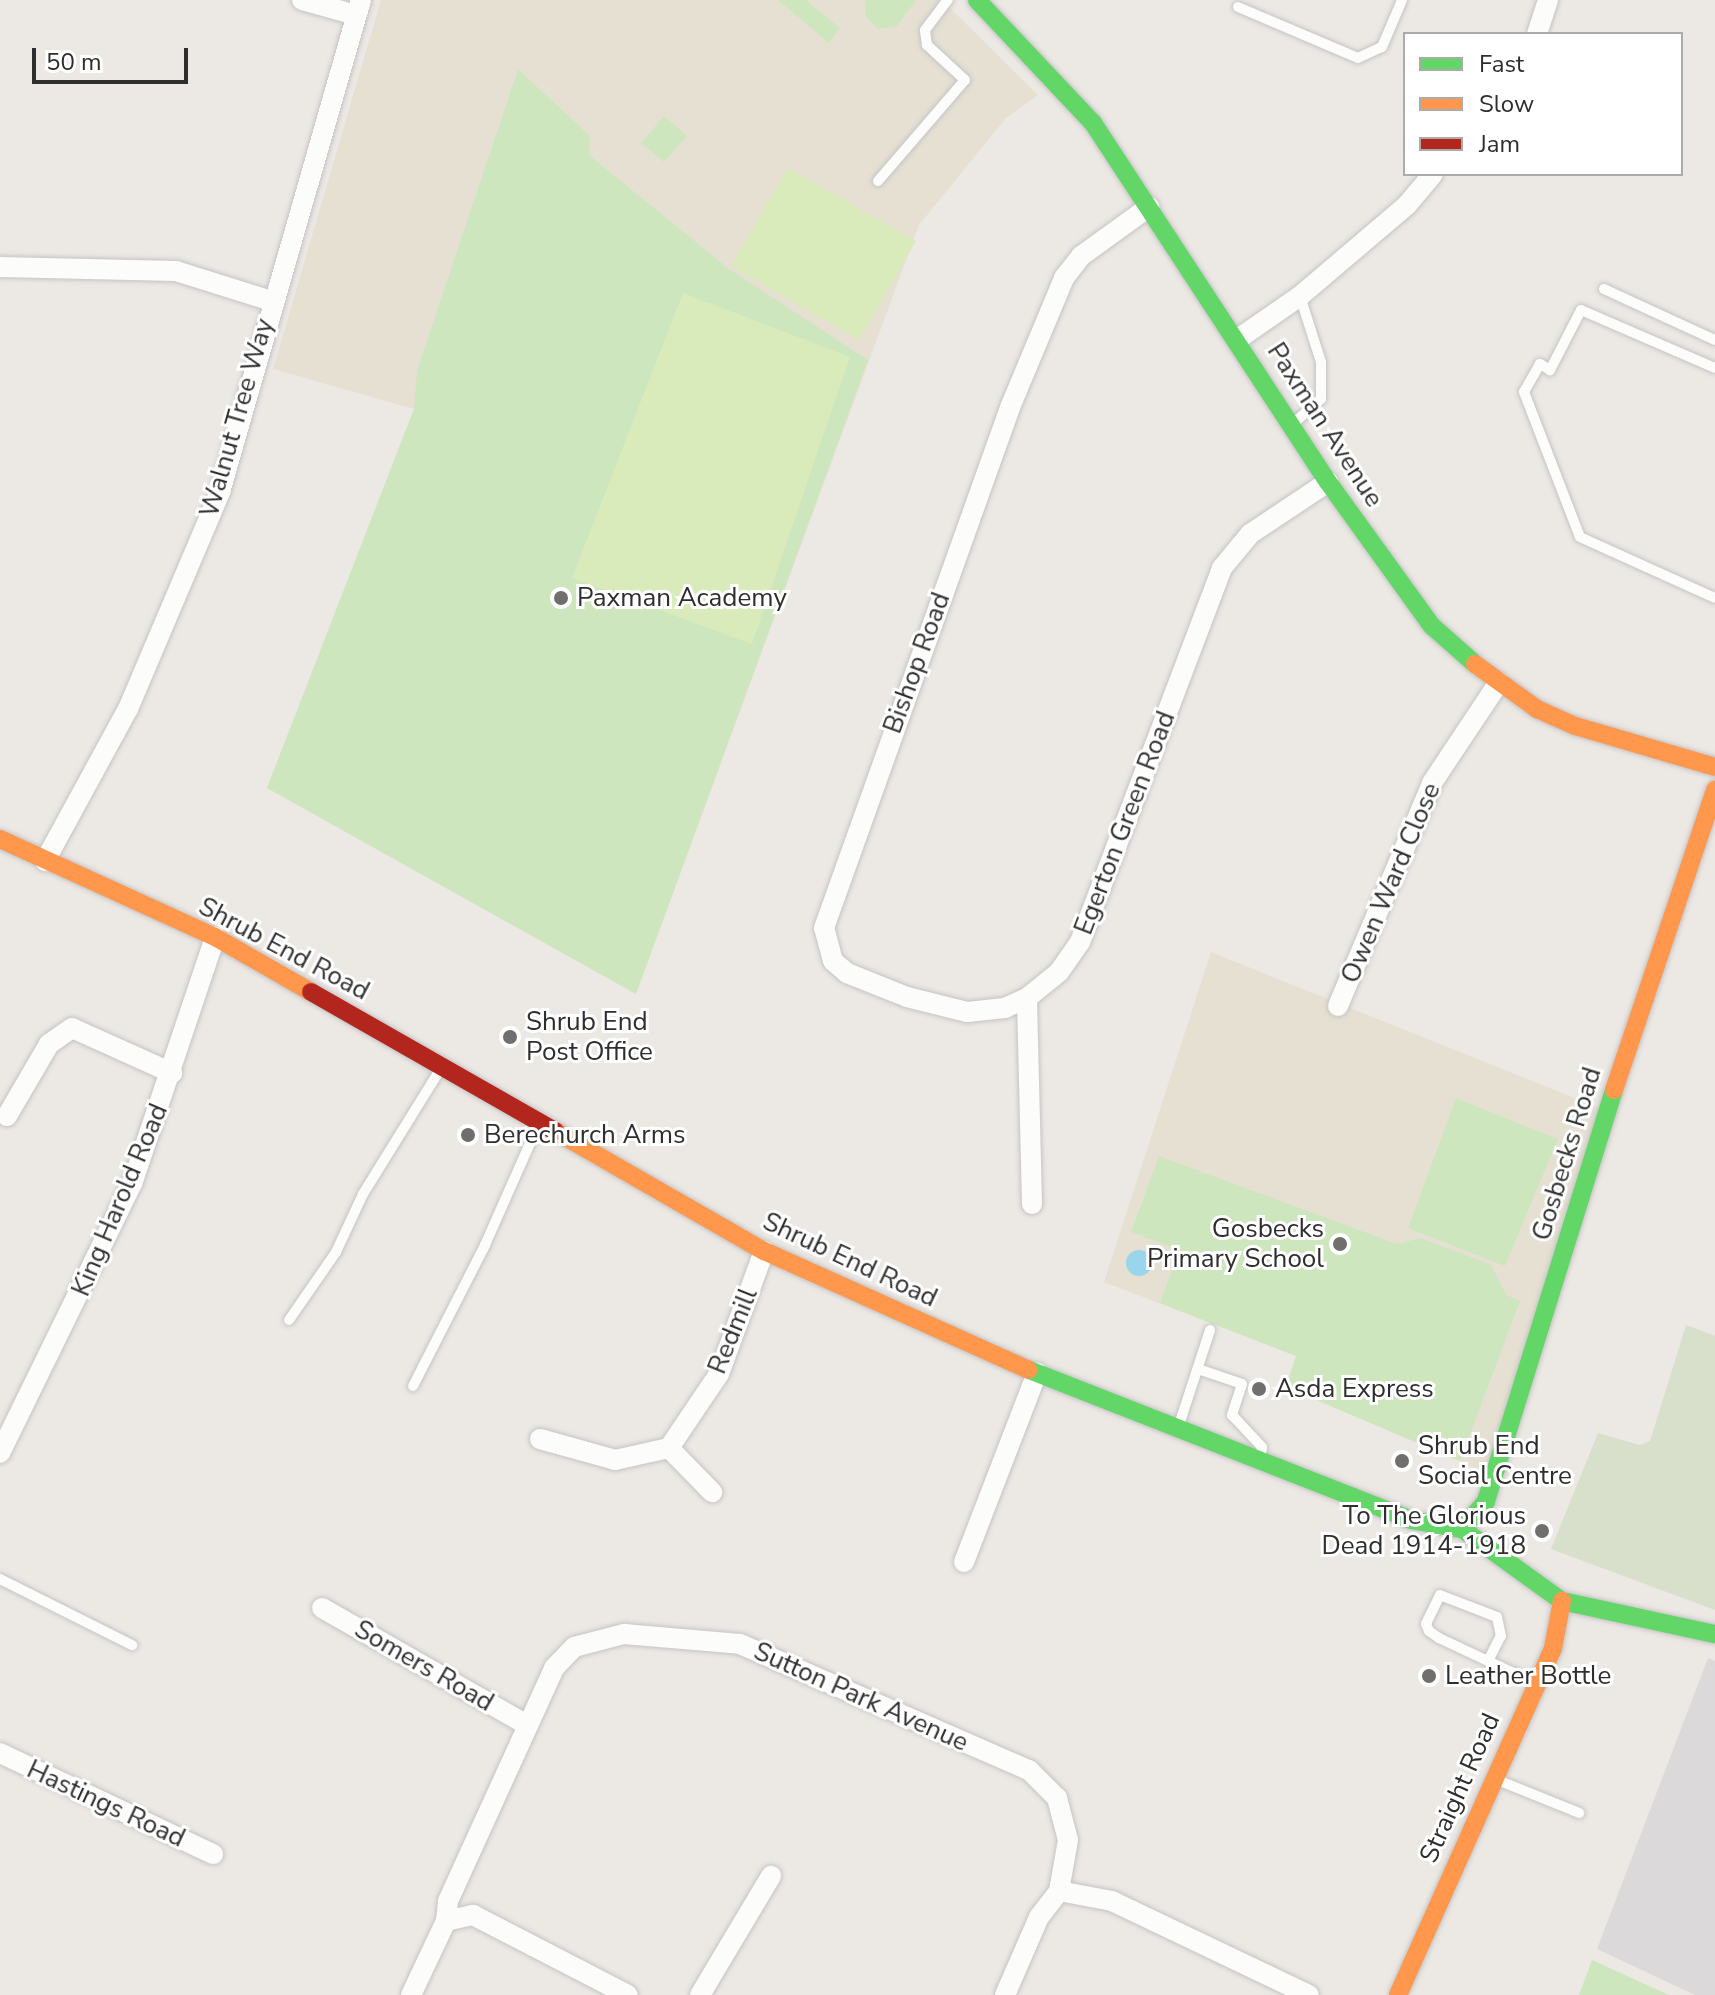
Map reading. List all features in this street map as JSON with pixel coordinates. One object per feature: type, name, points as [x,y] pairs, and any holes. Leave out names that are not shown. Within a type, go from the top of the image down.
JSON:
[{"type":"street","points":[[302,0],[358,8]]},
{"type":"street","name":"Paxman Avenue","points":[[977,0],[1093,123],[1294,423],[1328,482],[1432,626],[1537,709],[1575,726],[1715,767]]},
{"type":"street","points":[[1538,32],[1548,0]]},
{"type":"street","name":"Walnut Tree Way","points":[[45,861],[128,709],[220,492],[271,301],[358,8]]},
{"type":"street","points":[[1238,339],[1300,296],[1407,205],[1431,176]]},
{"type":"street","name":"Bishop Road","points":[[1027,998],[1005,1008],[967,1012],[907,997],[847,973],[833,961],[824,928],[1011,405],[1064,278],[1081,256],[1149,207]]},
{"type":"street","points":[[0,267],[176,271],[271,301]]},
{"type":"street","name":"Egerton Green Road","points":[[1027,998],[1059,972],[1080,942],[1222,568],[1250,534],[1328,482]]},
{"type":"street","name":"Owen Ward Close","points":[[1338,1006],[1432,783],[1499,682]]},
{"type":"street","name":"Gosbecks Road","points":[[1462,1529],[1486,1501],[1625,1054],[1715,790]]},
{"type":"street","name":"Shrub End Road","points":[[0,839],[215,937],[764,1251],[1037,1373],[1411,1520],[1462,1529],[1562,1601],[1715,1634]]},
{"type":"street","name":"King Harold Road","points":[[0,1453],[113,1227],[172,1073],[215,937]]},
{"type":"street","points":[[1027,998],[1032,1204]]},
{"type":"street","points":[[7,1116],[49,1044],[72,1028],[172,1073]]},
{"type":"street","name":"Redmill","points":[[669,1448],[719,1374],[764,1251]]},
{"type":"street","points":[[964,1562],[1037,1373]]},
{"type":"street","points":[[540,1439],[615,1460],[669,1448],[712,1492]]},
{"type":"street","name":"Straight Road","points":[[1398,1995],[1491,1778],[1553,1648],[1562,1601]]},
{"type":"street","name":"Somers Road","points":[[322,1608],[525,1724]]},
{"type":"street","name":"Sutton Park Avenue","points":[[411,1995],[446,1921],[448,1901],[525,1724],[554,1668],[574,1647],[624,1634],[740,1644],[1029,1770],[1057,1798],[1068,1840],[1059,1891]]},
{"type":"street","name":"Hastings Road","points":[[0,1753],[213,1854]]},
{"type":"street","points":[[700,1995],[771,1876]]},
{"type":"street","points":[[1005,1995],[1039,1917],[1059,1891],[1112,1901],[1309,1995]]},
{"type":"street","points":[[446,1921],[473,1915],[628,1995]]},
{"type":"lane","points":[[878,181],[965,80],[927,45],[925,30],[948,0]]},
{"type":"lane","points":[[1238,7],[1358,58],[1382,47],[1402,0]]},
{"type":"lane","points":[[1604,289],[1715,340]]},
{"type":"lane","points":[[1294,423],[1321,399],[1321,362],[1300,296]]},
{"type":"lane","points":[[1715,368],[1581,310],[1550,370],[1540,364],[1524,392],[1580,537],[1715,598]]},
{"type":"lane","points":[[289,1320],[336,1252],[363,1194],[443,1065]]},
{"type":"lane","points":[[413,1386],[485,1245],[540,1121]]},
{"type":"lane","points":[[1178,1428],[1210,1330]]},
{"type":"lane","points":[[1198,1369],[1242,1384],[1232,1415],[1262,1447],[1260,1461]]},
{"type":"lane","points":[[0,1579],[132,1645]]},
{"type":"lane","points":[[1488,1661],[1501,1636],[1497,1617],[1440,1595],[1426,1624],[1429,1631],[1488,1661],[1536,1682]]},
{"type":"lane","points":[[1491,1778],[1579,1813]]},
{"type":"shaded area","name":"Paxman Academy","points":[[381,0],[942,0],[1038,95],[1006,118],[919,225],[636,994],[267,788],[414,409],[273,369]]},
{"type":"shaded area","name":"Gosbecks Primary School","points":[[1211,952],[1607,1111],[1494,1476],[1286,1387],[1296,1356],[1104,1282]]},
{"type":"shaded area","points":[[1708,1658],[1715,1661],[1715,1995],[1695,1995],[1597,1949]]},
{"type":"green space","points":[[778,0],[806,0],[840,28],[829,43]]},
{"type":"green space","points":[[865,0],[916,0],[897,26],[878,29],[866,17]]},
{"type":"green space","name":"Paxman Academy","points":[[518,69],[590,136],[589,155],[729,269],[868,360],[636,994],[267,788],[414,409],[417,371]]},
{"type":"green space","points":[[664,116],[687,136],[664,162],[641,143]]},
{"type":"green space","points":[[788,168],[916,241],[859,340],[731,266]]},
{"type":"green space","points":[[683,293],[850,357],[752,644],[572,578]]},
{"type":"green space","points":[[1456,1098],[1558,1139],[1505,1266],[1408,1228]]},
{"type":"green space","points":[[1159,1156],[1397,1244],[1421,1238],[1491,1265],[1506,1295],[1520,1301],[1460,1461],[1286,1387],[1296,1356],[1160,1303],[1179,1250],[1131,1232]]},
{"type":"green space","points":[[1686,1325],[1715,1336],[1715,1610],[1551,1549],[1598,1433],[1640,1445],[1650,1441]]},
{"type":"green space","points":[[1592,1960],[1669,1995],[1579,1995]]},
{"type":"water","points":[[1139,1250],[1148,1254],[1152,1263],[1148,1272],[1139,1276],[1130,1272],[1126,1263],[1130,1254]]},
{"type":"traffic: fast","points":[[977,0],[1093,123],[1328,482],[1432,626],[1475,664]]},
{"type":"traffic: fast","points":[[1462,1529],[1486,1501],[1614,1090]]},
{"type":"traffic: fast","points":[[1029,1370],[1411,1520],[1462,1529],[1562,1601],[1715,1634]]},
{"type":"traffic: slow","points":[[1475,664],[1537,709],[1575,726],[1715,767]]},
{"type":"traffic: slow","points":[[1614,1090],[1715,790]]},
{"type":"traffic: slow","points":[[0,839],[215,937],[311,992]]},
{"type":"traffic: slow","points":[[555,1131],[764,1251],[1029,1370]]},
{"type":"traffic: slow","points":[[1398,1995],[1553,1648],[1562,1601]]},
{"type":"traffic: jam","points":[[311,992],[555,1131]]},
{"type":"place","name":"Paxman Academy","points":[[561,598]]},
{"type":"place","name":"Shrub End Post Office","points":[[510,1037]]},
{"type":"place","name":"Berechurch Arms","points":[[468,1135]]},
{"type":"place","name":"Gosbecks Primary School","points":[[1340,1244]]},
{"type":"place","name":"Asda Express","points":[[1259,1389]]},
{"type":"place","name":"Shrub End Social Centre","points":[[1402,1461]]},
{"type":"place","name":"To The Glorious Dead 1914-1918","points":[[1542,1531]]},
{"type":"place","name":"Leather Bottle","points":[[1429,1676]]}]
